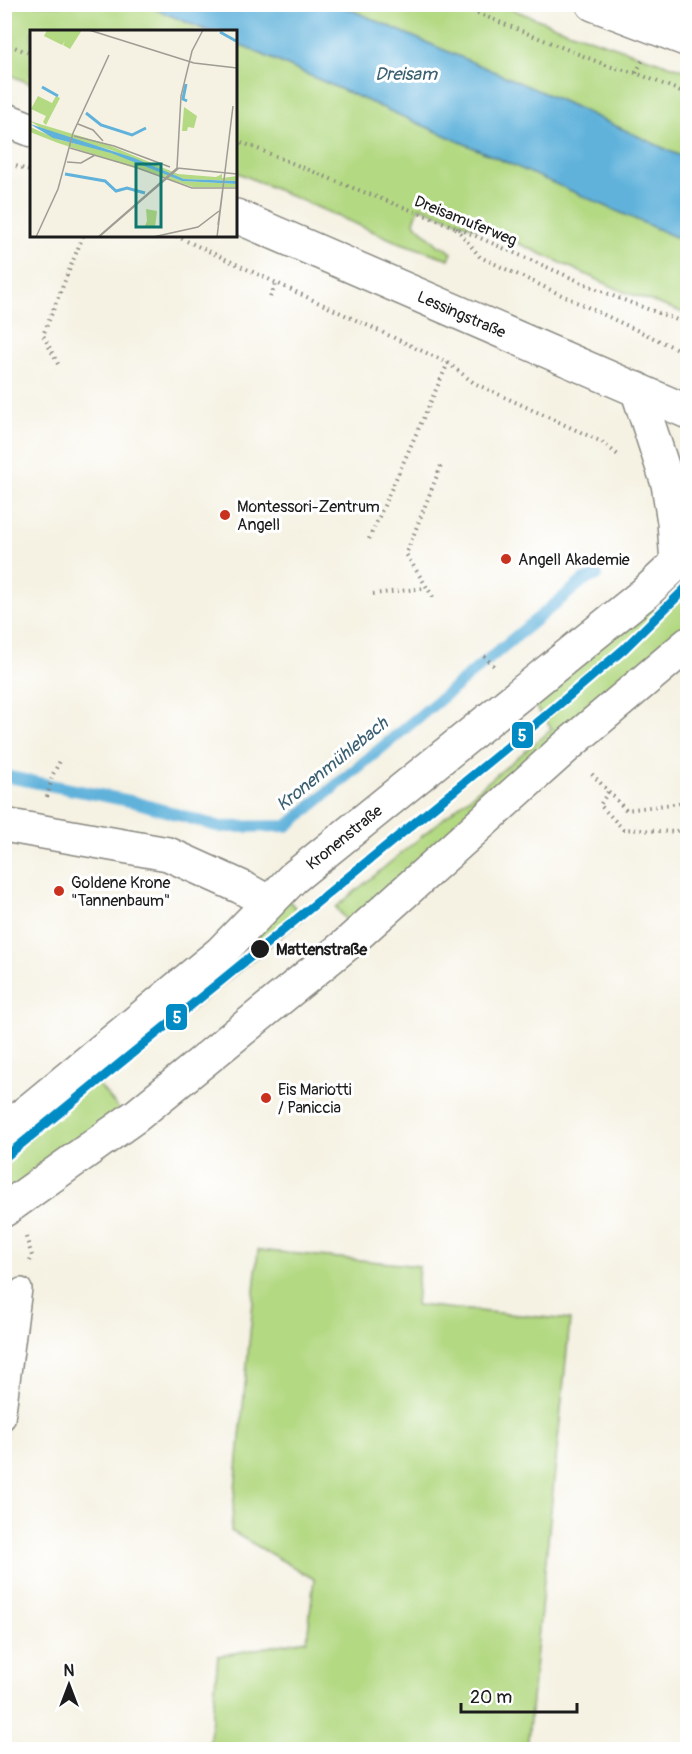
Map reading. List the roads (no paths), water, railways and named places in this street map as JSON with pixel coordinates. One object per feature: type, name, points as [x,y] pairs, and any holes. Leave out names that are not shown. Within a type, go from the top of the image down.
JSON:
[{"type":"main road","points":[[593,4],[687,40]]},
{"type":"main road","points":[[633,21],[677,15],[687,10]]},
{"type":"main road","points":[[4,118],[30,129]]},
{"type":"main road","name":"Lessingstraße","points":[[237,216],[687,412]]},
{"type":"main road","points":[[637,389],[668,484],[682,556]]},
{"type":"main road","name":"Kronenstraße","points":[[4,1131],[220,953],[293,878],[645,593],[682,556]]},
{"type":"main road","points":[[5,1209],[136,1116],[347,944],[567,746],[687,644]]},
{"type":"main road","points":[[4,825],[168,854],[241,887],[268,902]]},
{"type":"lane","points":[[4,1419],[21,1289]]},
{"type":"water","name":"Dreisam","points":[[145,5],[340,5],[560,100],[687,159],[687,242],[237,43],[237,30],[206,30]]},
{"type":"waterway","name":"Kronenmühlebach","points":[[4,776],[135,802],[220,827],[287,826],[584,580],[597,575]]},
{"type":"place","name":"Montessori-Zentrum Angell","points":[[225,515]]},
{"type":"place","name":"Angell Akademie","points":[[506,559]]},
{"type":"place","name":"Goldene Krone \"Tannenbaum\"","points":[[59,891]]},
{"type":"place","name":"Mattenstraße","points":[[260,949]]},
{"type":"place","name":"Eis Mariotti / Paniccia","points":[[266,1098]]}]
